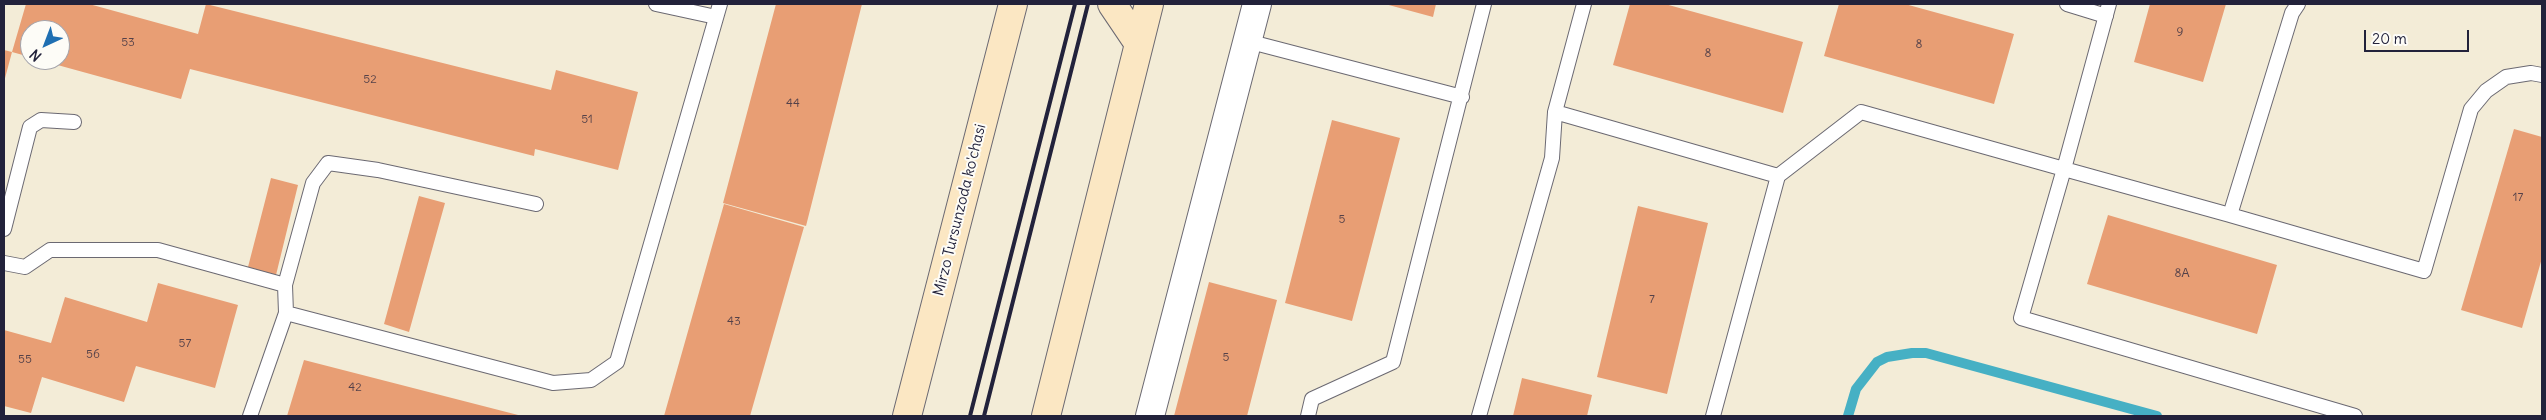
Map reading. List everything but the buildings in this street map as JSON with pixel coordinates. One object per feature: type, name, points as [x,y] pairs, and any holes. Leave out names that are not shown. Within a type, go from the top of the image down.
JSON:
[{"type":"main road","name":"Mirzo Tursunzoda ko'chasi","points":[[907,416],[1013,4]]},
{"type":"main road","points":[[1112,4],[1139,44]]},
{"type":"main road","points":[[1046,416],[1150,4]]},
{"type":"street","points":[[1150,416],[1256,4]]},
{"type":"lane","points":[[286,313],[553,383],[591,380],[617,362],[718,10],[656,4]]},
{"type":"lane","points":[[1308,416],[1312,399],[1393,362],[1462,97],[1484,4]]},
{"type":"lane","points":[[1480,416],[1552,158],[1555,112],[1584,4]]},
{"type":"lane","points":[[2067,4],[2108,10],[2021,318],[2355,416]]},
{"type":"lane","points":[[2230,215],[2292,12],[2298,4]]},
{"type":"lane","points":[[1247,41],[1462,97]]},
{"type":"lane","points":[[1713,416],[1778,176],[1861,112],[2424,271],[2471,109],[2486,91],[2506,77],[2531,73],[2542,75]]},
{"type":"lane","points":[[1555,112],[1778,176]]},
{"type":"lane","points":[[4,229],[30,127],[41,120],[74,122]]},
{"type":"lane","points":[[250,416],[286,313],[285,285],[313,183],[328,163],[378,170],[536,204]]},
{"type":"lane","points":[[4,263],[24,267],[50,250],[158,250],[285,285]]},
{"type":"waterway","points":[[1848,416],[1856,389],[1877,362],[1887,357],[1912,353],[1926,353],[2157,416]]},
{"type":"railway","points":[[970,416],[1075,4]]},
{"type":"railway","points":[[984,416],[1088,4]]}]
